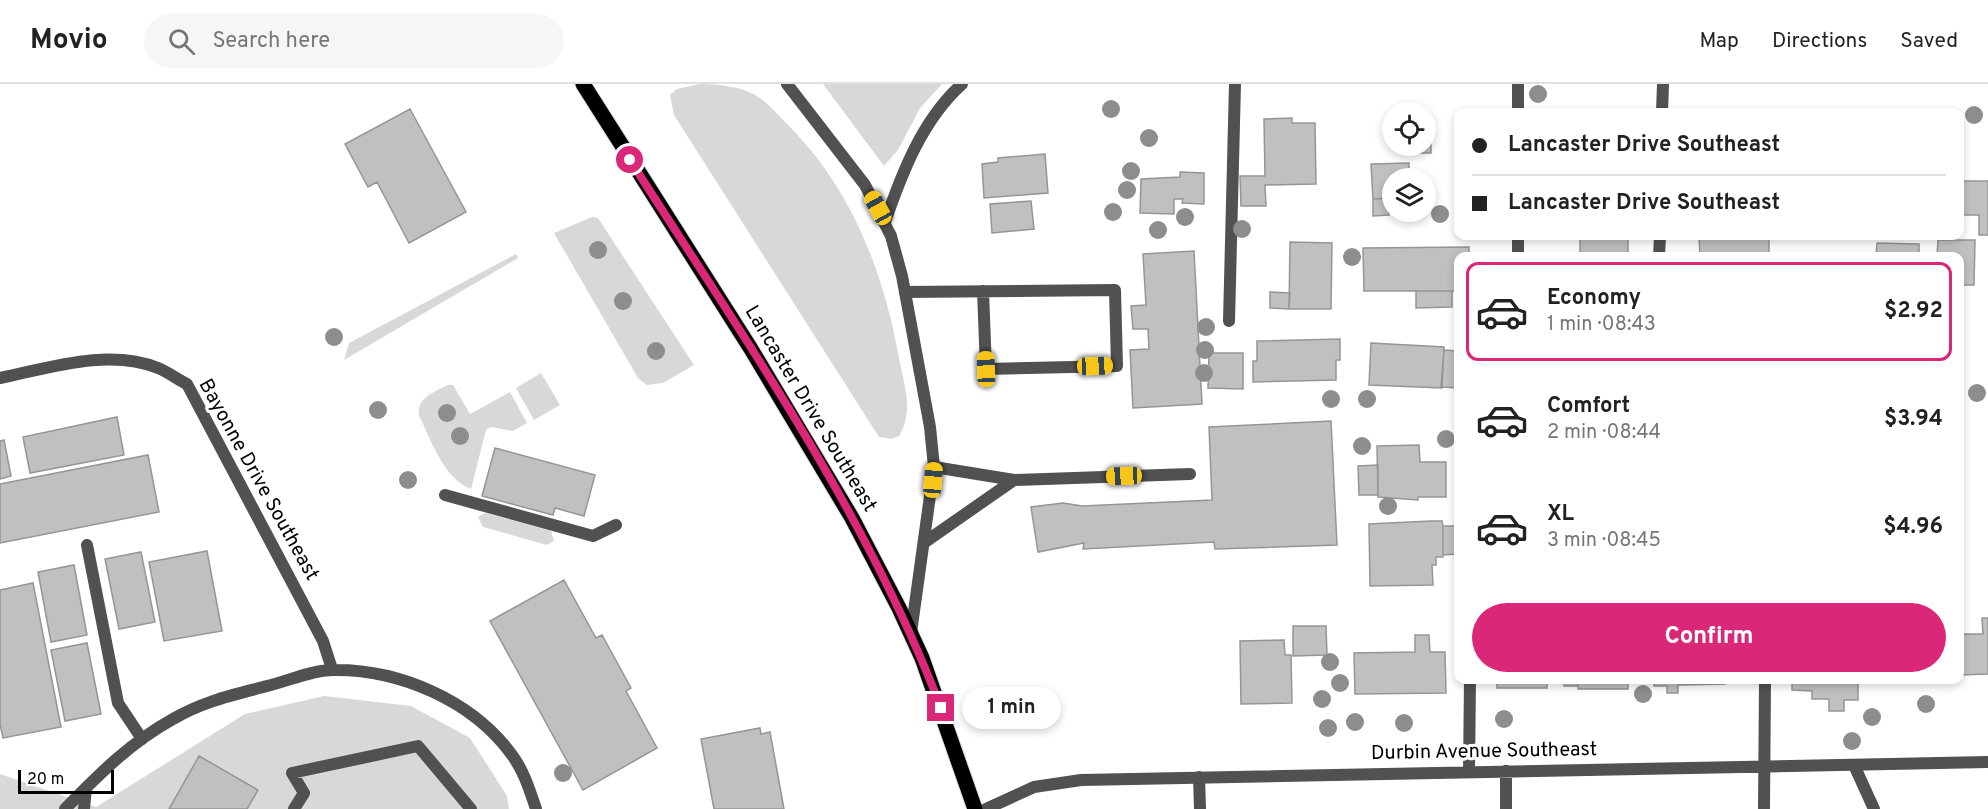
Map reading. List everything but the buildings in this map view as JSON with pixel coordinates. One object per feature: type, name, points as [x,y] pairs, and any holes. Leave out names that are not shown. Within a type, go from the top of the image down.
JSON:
[{"type":"main road","name":"Lancaster Drive Southeast","points":[[582,84],[815,454],[866,543],[911,633],[941,708],[975,809]]},
{"type":"street","points":[[787,84],[865,185],[891,236],[905,292],[930,426],[934,467],[911,633]]},
{"type":"street","points":[[885,222],[899,183],[928,124],[948,97],[962,84]]},
{"type":"street","points":[[1229,321],[1235,84]]},
{"type":"street","points":[[1518,84],[1518,108]]},
{"type":"street","points":[[1662,108],[1663,84]]},
{"type":"street","points":[[905,292],[983,291],[1115,290],[1117,366],[986,369],[983,291]]},
{"type":"street","name":"Bayonne Drive Southeast","points":[[0,378],[83,362],[124,360],[157,368],[187,384],[323,641],[332,669]]},
{"type":"street","points":[[934,467],[1014,480],[1190,474]]},
{"type":"street","points":[[925,542],[1014,480]]},
{"type":"street","points":[[445,495],[593,536],[616,525]]},
{"type":"street","points":[[87,545],[118,703],[142,739]]},
{"type":"street","points":[[65,809],[111,763],[173,719],[219,697],[332,669],[374,674],[410,683],[463,708],[493,731],[513,756],[536,809]]},
{"type":"street","points":[[1469,772],[1470,684]]},
{"type":"street","points":[[1764,809],[1765,684]]},
{"type":"street","points":[[294,809],[304,793],[292,773],[418,746],[471,809]]},
{"type":"street","name":"Durbin Avenue Southeast","points":[[986,809],[1034,787],[1081,780],[1988,762]]},
{"type":"street","points":[[1854,765],[1874,809]]},
{"type":"street","points":[[1506,771],[1506,809]]},
{"type":"street","points":[[1199,777],[1200,809]]},
{"type":"street","points":[[84,809],[86,788]]},
{"type":"shaded area","points":[[699,84],[734,87],[747,91],[762,100],[809,148],[846,201],[872,259],[891,321],[905,385],[907,406],[904,426],[899,436],[892,439],[879,437],[674,115],[670,95],[677,89]]},
{"type":"shaded area","points":[[823,84],[942,84],[920,108],[898,150],[884,166]]},
{"type":"shaded area","points":[[592,217],[598,218],[694,365],[663,383],[647,385],[638,378],[554,233]]},
{"type":"shaded area","points":[[516,254],[518,258],[344,360],[349,343]]},
{"type":"shaded area","points":[[541,373],[560,405],[534,420],[516,388]]},
{"type":"shaded area","points":[[448,385],[453,385],[470,414],[510,392],[527,423],[513,431],[491,427],[486,430],[471,489],[461,484],[446,468],[419,416],[423,400]]},
{"type":"shaded area","points":[[485,513],[551,531],[554,541],[547,545],[483,527],[478,517]]},
{"type":"shaded area","points":[[324,696],[411,706],[470,738],[507,796],[509,809],[0,809],[0,774],[96,807],[245,714]]},
{"type":"route","points":[[630,160],[751,349],[852,518],[899,608],[922,658],[941,708]]}]
